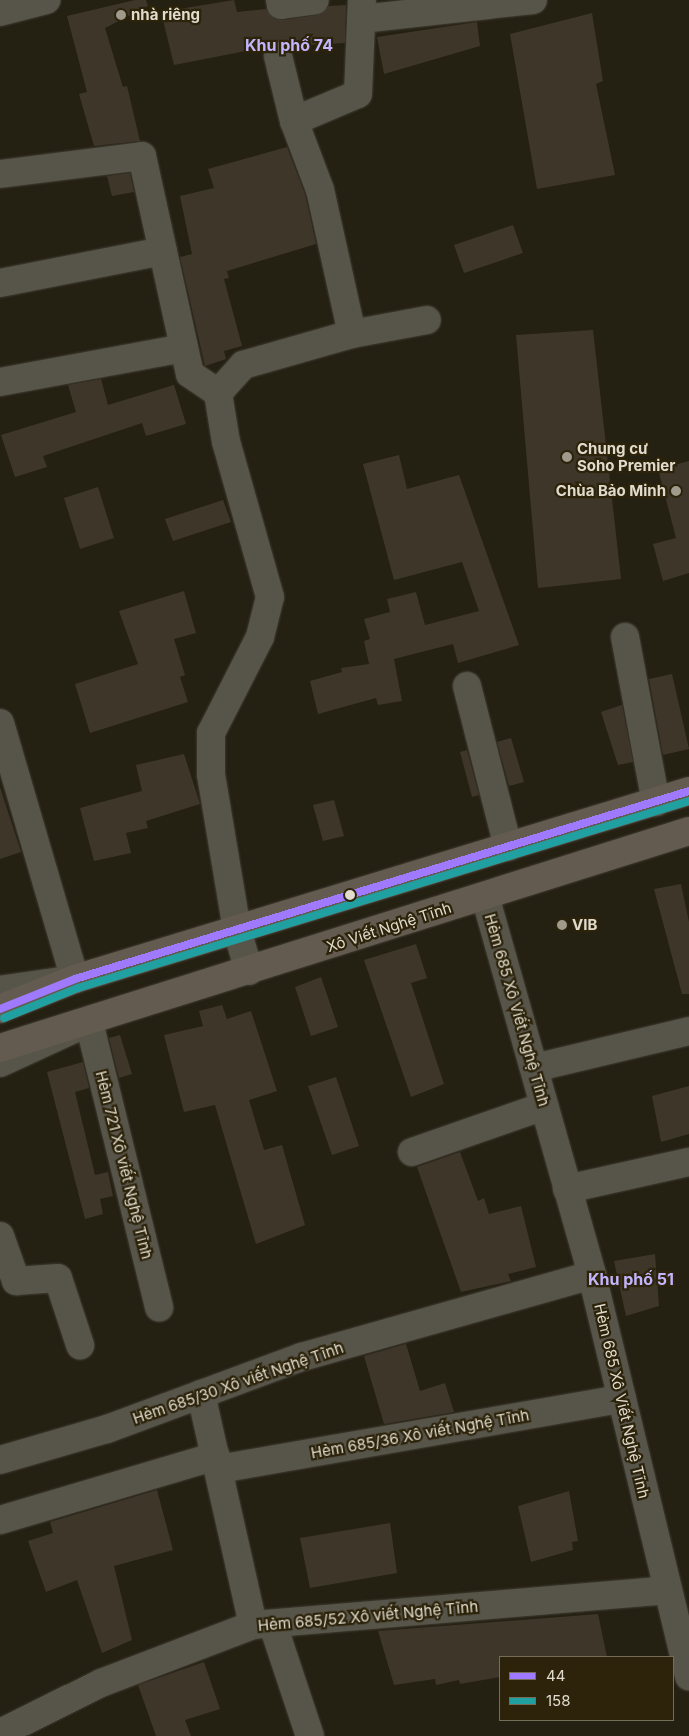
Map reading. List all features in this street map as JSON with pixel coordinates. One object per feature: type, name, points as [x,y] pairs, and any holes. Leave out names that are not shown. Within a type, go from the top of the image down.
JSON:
[{"type":"main road","points":[[0,1009],[75,979],[689,791]]},
{"type":"main road","name":"Xô Viết Nghệ Tĩnh","points":[[0,1048],[88,1022],[689,831]]},
{"type":"street","points":[[280,0],[281,5],[315,0]]},
{"type":"street","points":[[294,122],[358,94],[362,10],[533,0]]},
{"type":"street","points":[[278,56],[294,122],[320,190],[352,334]]},
{"type":"street","points":[[0,174],[142,156],[190,374],[218,393],[226,442],[270,597],[260,637],[211,732],[211,774],[237,930],[249,971]]},
{"type":"street","points":[[0,283],[163,250]]},
{"type":"street","points":[[218,393],[243,365],[352,334],[427,320]]},
{"type":"street","points":[[0,382],[184,348]]},
{"type":"street","points":[[625,637],[656,802]]},
{"type":"street","points":[[467,686],[508,847]]},
{"type":"street","points":[[0,723],[75,979],[0,990]]},
{"type":"street","name":"Hẻm 685 Xô Viết Nghệ Tĩnh","points":[[485,896],[592,1275],[667,1590],[688,1670]]},
{"type":"street","name":"Xô Viết Nghệ Tĩnh","points":[[0,1063],[88,1022]]},
{"type":"street","name":"Hẻm 721 Xô viết Nghệ Tĩnh","points":[[88,1022],[159,1308]]},
{"type":"street","points":[[534,1068],[689,1031]]},
{"type":"street","points":[[412,1152],[544,1106]]},
{"type":"street","points":[[567,1189],[689,1162]]},
{"type":"street","points":[[0,1236],[16,1281],[58,1278],[80,1345]]},
{"type":"street","name":"Hẻm 685/30 Xô viết Nghệ Tĩnh","points":[[0,1460],[107,1429],[302,1357],[592,1275]]},
{"type":"street","points":[[201,1394],[263,1625],[310,1736]]},
{"type":"street","name":"Hẻm 685/36 Xô viết Nghệ Tĩnh","points":[[218,1462],[622,1399]]},
{"type":"street","points":[[0,1520],[218,1462]]},
{"type":"street","name":"Hẻm 685/52 Xô viết Nghệ Tĩnh","points":[[0,1733],[101,1683],[263,1625],[667,1590]]},
{"type":"building","points":[[135,0],[146,0],[148,6],[105,28],[123,87],[127,86],[140,141],[94,146],[79,94],[87,92],[67,16]]},
{"type":"building","points":[[234,0],[237,12],[266,9],[275,19],[283,20],[317,15],[329,6],[346,5],[345,43],[290,46],[275,41],[266,47],[174,65],[161,12]]},
{"type":"building","points":[[592,13],[603,81],[596,84],[615,175],[537,189],[510,34]]},
{"type":"building","points":[[477,22],[480,46],[384,74],[377,37]]},
{"type":"building","points":[[287,147],[305,194],[316,244],[227,271],[229,278],[224,279],[242,346],[224,351],[226,359],[205,366],[180,257],[192,254],[180,196],[214,188],[208,169]]},
{"type":"building","points":[[130,173],[134,192],[112,196],[107,176]]},
{"type":"building","points":[[513,225],[523,253],[464,273],[454,245]]},
{"type":"building","name":"Chung cư Soho Premier","points":[[593,330],[621,579],[538,588],[516,335]]},
{"type":"building","points":[[101,379],[108,405],[174,385],[186,424],[146,436],[142,423],[43,456],[47,467],[15,477],[1,435],[76,412],[68,385]]},
{"type":"building","points":[[399,455],[407,489],[459,475],[519,645],[458,663],[453,644],[394,659],[402,701],[378,705],[376,698],[318,714],[310,681],[342,672],[341,668],[369,664],[364,641],[370,639],[364,619],[390,612],[387,599],[416,592],[425,625],[479,611],[462,562],[394,580],[363,464]]},
{"type":"building","points":[[689,461],[689,573],[663,581],[653,544],[676,538],[658,469]]},
{"type":"building","points":[[98,487],[114,538],[80,549],[64,498]]},
{"type":"building","points":[[223,500],[231,522],[173,541],[165,519]]},
{"type":"building","points":[[184,591],[196,633],[174,639],[185,675],[180,677],[188,702],[90,733],[75,684],[138,664],[119,611]]},
{"type":"building","points":[[672,674],[689,749],[663,755],[649,679]]},
{"type":"building","points":[[622,705],[633,762],[618,765],[601,712]]},
{"type":"building","points":[[511,738],[524,782],[509,786],[497,742]]},
{"type":"building","points":[[467,750],[479,795],[472,797],[460,752]]},
{"type":"building","points":[[184,754],[200,804],[146,821],[148,828],[126,833],[131,853],[94,861],[80,808],[142,791],[136,765]]},
{"type":"building","points":[[0,787],[21,852],[0,859]]},
{"type":"building","points":[[334,800],[344,836],[323,841],[313,805]]},
{"type":"building","points":[[681,884],[689,922],[689,994],[682,994],[654,889]]},
{"type":"building","points":[[416,944],[427,978],[411,983],[444,1084],[411,1097],[364,960]]},
{"type":"building","points":[[321,977],[338,1027],[311,1036],[295,987]]},
{"type":"building","points":[[222,1005],[227,1019],[251,1011],[277,1091],[249,1100],[264,1150],[282,1145],[305,1225],[256,1244],[215,1105],[184,1112],[164,1035],[203,1026],[199,1011]]},
{"type":"building","points":[[120,1035],[132,1074],[119,1078],[109,1038]]},
{"type":"building","points":[[83,1062],[89,1088],[75,1092],[95,1175],[108,1172],[113,1196],[100,1199],[103,1214],[85,1219],[47,1072]]},
{"type":"building","points":[[336,1077],[359,1146],[332,1155],[308,1086]]},
{"type":"building","points":[[689,1086],[689,1134],[661,1142],[652,1096]]},
{"type":"building","points":[[460,1152],[478,1201],[484,1198],[489,1214],[521,1206],[536,1267],[508,1274],[511,1281],[461,1292],[417,1167]]},
{"type":"building","points":[[655,1254],[659,1306],[626,1316],[614,1261]]},
{"type":"building","points":[[406,1344],[420,1391],[445,1383],[454,1412],[384,1424],[364,1356]]},
{"type":"building","points":[[157,1490],[173,1550],[114,1566],[132,1640],[102,1653],[77,1580],[46,1592],[28,1541],[53,1533],[50,1522]]},
{"type":"building","points":[[569,1491],[578,1541],[572,1542],[573,1550],[531,1562],[518,1506]]},
{"type":"building","points":[[390,1523],[397,1573],[310,1588],[300,1538]]},
{"type":"building","points":[[598,1614],[607,1656],[499,1656],[499,1677],[460,1684],[459,1680],[436,1685],[435,1679],[394,1685],[378,1631]]},
{"type":"building","points":[[204,1662],[220,1709],[185,1720],[191,1736],[156,1736],[138,1685]]},
{"type":"transit line","name":"44","points":[[0,1009],[75,979],[689,791]]},
{"type":"transit line","name":"158","points":[[4,1018],[78,988],[689,801]]},
{"type":"place","name":"nhà riêng","points":[[121,15]]},
{"type":"place","name":"Chung cư Soho Premier","points":[[567,457]]},
{"type":"place","name":"Chùa Bảo Minh","points":[[676,491]]},
{"type":"place","name":"VIB","points":[[562,925]]},
{"type":"district","name":"Khu phố 74","points":[[289,45]]},
{"type":"district","name":"Khu phố 51","points":[[631,1279]]}]
